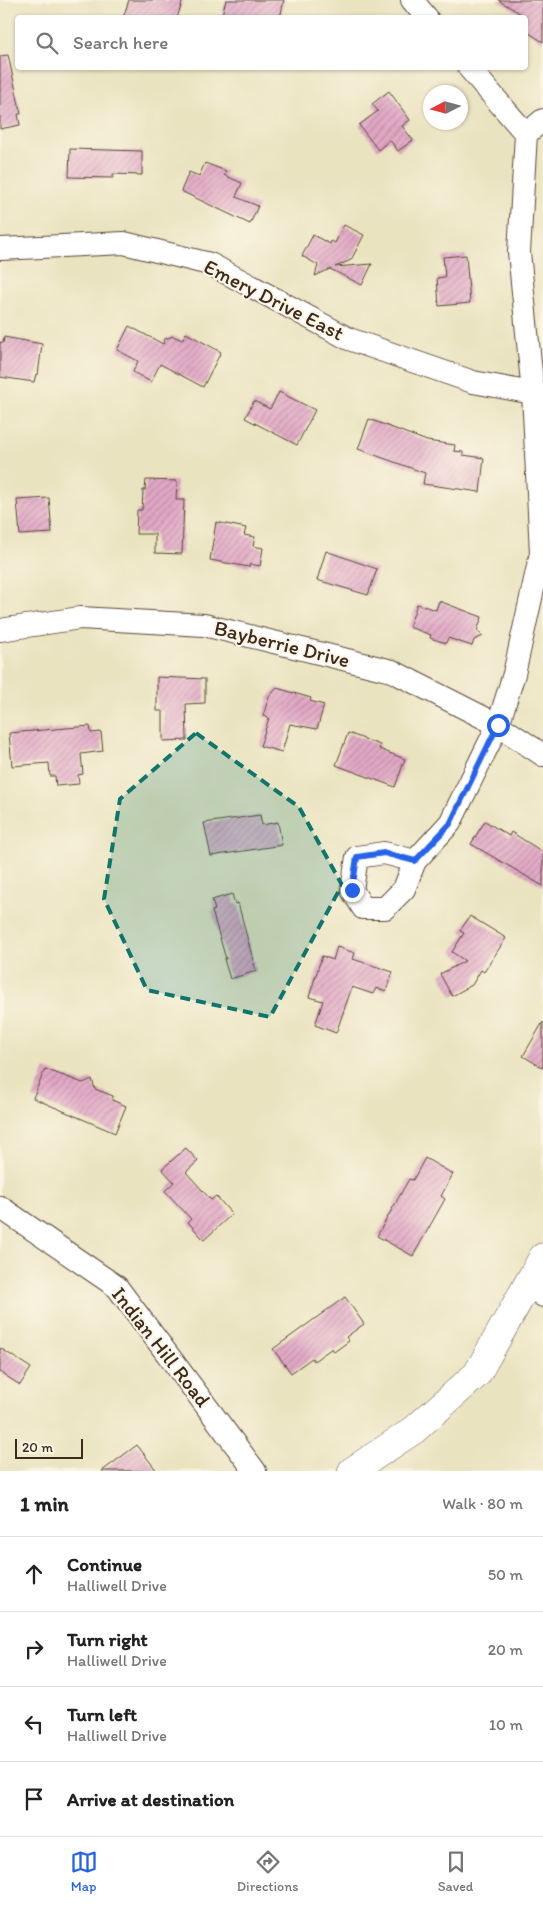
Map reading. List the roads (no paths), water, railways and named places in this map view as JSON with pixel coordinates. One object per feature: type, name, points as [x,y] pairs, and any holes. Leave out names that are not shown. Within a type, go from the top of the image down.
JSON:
[{"type":"street","points":[[412,0],[424,15]]},
{"type":"street","points":[[415,861],[450,824],[498,725],[514,674],[541,553],[538,393],[518,252],[535,127],[471,70]]},
{"type":"street","name":"Emery Drive East","points":[[0,249],[124,243],[210,264],[349,339],[473,382],[538,393]]},
{"type":"street","name":"Bayberrie Drive","points":[[0,630],[80,618],[204,625],[392,671],[498,725],[543,755]]},
{"type":"street","name":"Indian Hill Road","points":[[0,1207],[117,1287],[255,1471]]},
{"type":"street","points":[[352,1471],[414,1430],[477,1374],[535,1290],[543,1256]]}]
